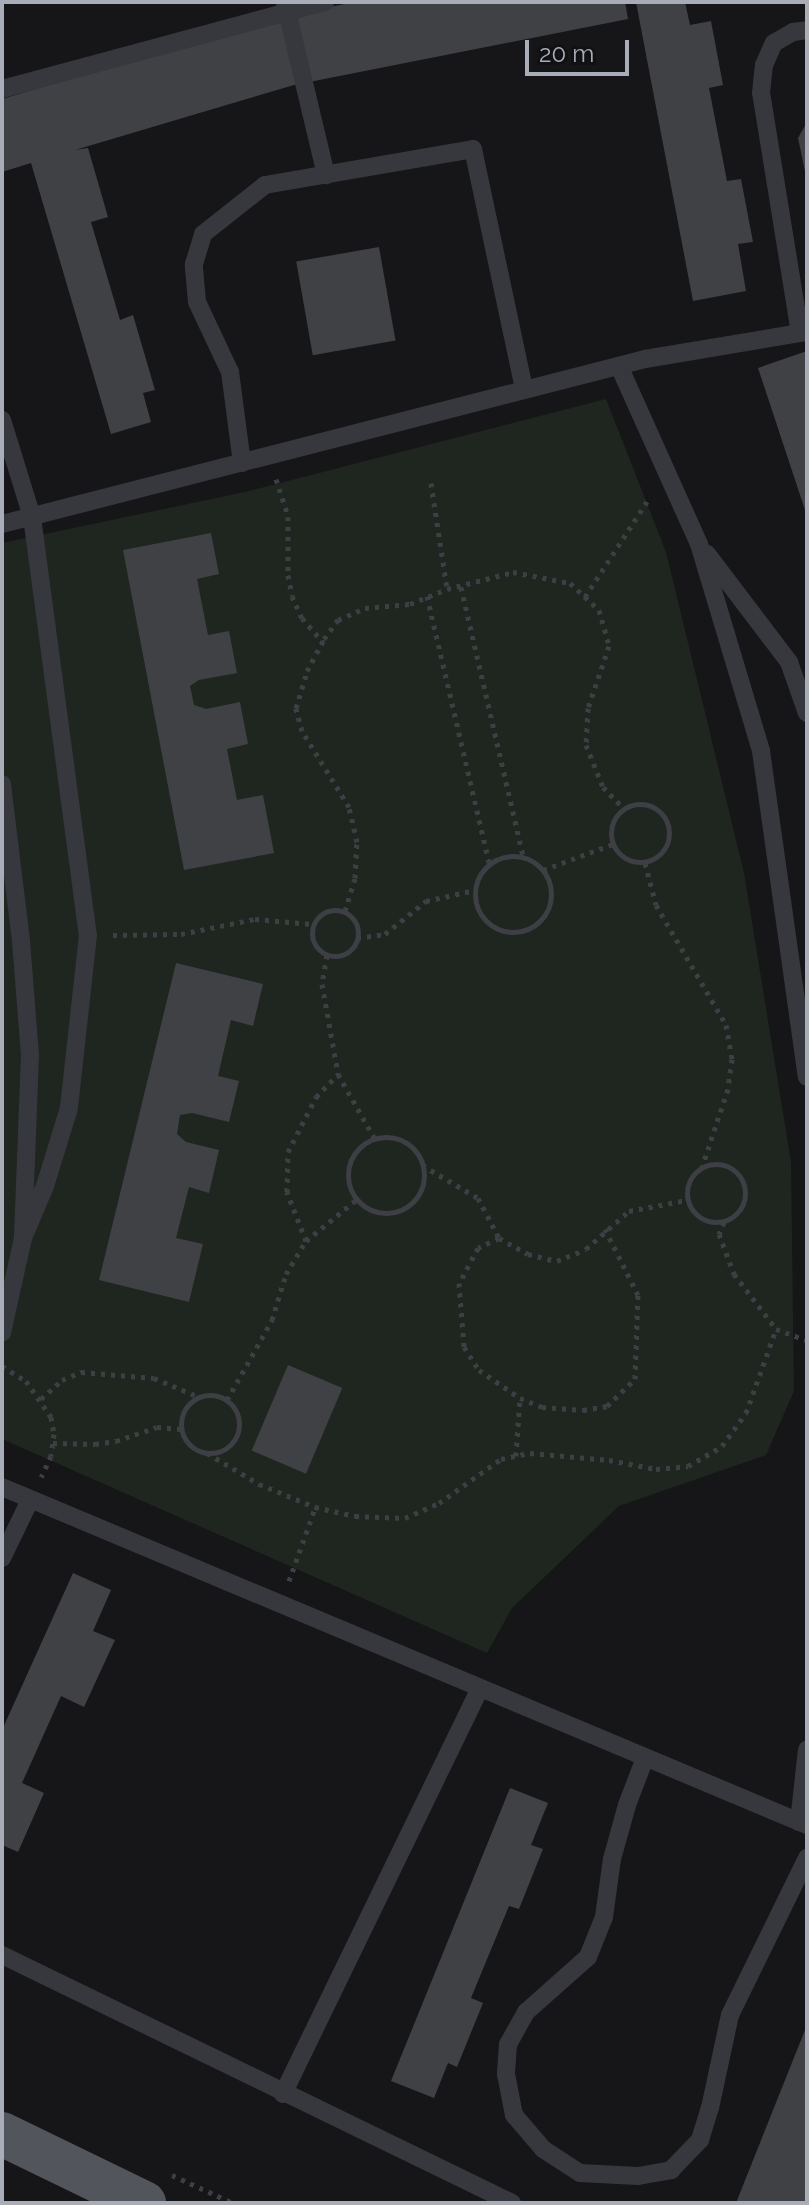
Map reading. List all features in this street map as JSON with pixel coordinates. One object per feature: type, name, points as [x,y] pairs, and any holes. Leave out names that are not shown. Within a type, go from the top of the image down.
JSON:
[{"type":"main road","points":[[2,2134],[144,2203]]},
{"type":"lane","points":[[2,89],[286,7],[325,2]]},
{"type":"lane","points":[[286,7],[326,175]]},
{"type":"lane","points":[[2,524],[619,366],[804,332],[761,93],[764,65],[774,43],[793,32],[807,30]]},
{"type":"lane","points":[[242,463],[230,372],[197,302],[194,264],[203,234],[265,185],[473,149],[524,389]]},
{"type":"lane","points":[[619,366],[699,544],[761,751],[807,1077]]},
{"type":"lane","points":[[2,420],[32,517],[88,935],[69,1108],[45,1186],[23,1238]]},
{"type":"lane","points":[[699,544],[789,662],[807,713]]},
{"type":"lane","points":[[2,784],[30,1055],[23,1238],[2,1333]]},
{"type":"lane","points":[[2,1487],[803,1824],[807,1749]]},
{"type":"lane","points":[[2,1558],[30,1500]]},
{"type":"lane","points":[[283,2094],[480,1688]]},
{"type":"lane","points":[[645,1758],[612,1859],[604,1917],[588,1957],[526,2012],[508,2044],[506,2074],[514,2115],[543,2149],[580,2173],[638,2176],[671,2170],[700,2140],[730,2015],[807,1858]]},
{"type":"lane","points":[[2,1955],[512,2203]]},
{"type":"path","points":[[265,457],[288,517],[288,575],[292,596],[302,618],[323,642]]},
{"type":"path","points":[[585,597],[666,471]]},
{"type":"path","points":[[431,483],[447,589]]},
{"type":"path","points":[[345,911],[355,878],[357,842],[352,819],[329,771],[302,731],[296,708],[307,671],[338,620],[365,608],[410,604],[447,589],[513,572],[570,583],[599,610],[609,646],[588,708],[586,745],[603,787],[624,809]]},
{"type":"path","points":[[461,587],[523,856]]},
{"type":"path","points":[[427,596],[489,863],[475,890],[477,907],[483,919],[506,932],[519,932],[542,919],[549,907],[549,881],[543,870],[523,856],[511,855],[489,863]]},
{"type":"path","points":[[642,804],[651,806],[659,811],[669,827],[667,846],[645,863],[626,859],[613,844],[613,825],[624,809],[642,804]]},
{"type":"path","points":[[543,870],[613,844]]},
{"type":"path","points":[[645,863],[656,905],[726,1025],[732,1059],[728,1089],[702,1167],[689,1181],[687,1200],[705,1221],[724,1222]]},
{"type":"path","points":[[357,938],[356,922],[345,911],[322,913],[312,924],[312,939],[327,955],[343,955],[357,938],[385,934],[426,901],[475,890]]},
{"type":"path","points":[[88,935],[181,934],[255,919],[312,924]]},
{"type":"path","points":[[327,955],[322,984],[338,1074],[375,1139]]},
{"type":"path","points":[[306,1241],[287,1192],[288,1152],[316,1097],[338,1074]]},
{"type":"path","points":[[422,1165],[421,1191],[403,1210],[377,1213],[356,1200],[349,1188],[349,1163],[364,1144],[387,1137],[409,1145],[422,1165],[478,1198],[499,1238],[528,1254],[557,1261],[586,1249],[605,1229],[629,1211],[687,1200]]},
{"type":"path","points":[[702,1167],[722,1164],[738,1174],[743,1183],[740,1210],[724,1222],[719,1234],[734,1274],[776,1329],[807,1340]]},
{"type":"path","points":[[227,1400],[272,1320],[286,1274],[306,1241],[356,1200]]},
{"type":"path","points":[[499,1238],[478,1248],[459,1283],[458,1309],[464,1347],[479,1370],[520,1398],[542,1407],[583,1410],[607,1406],[635,1379],[638,1295],[605,1229]]},
{"type":"path","points":[[207,1453],[225,1449],[237,1434],[238,1416],[227,1400],[208,1395],[199,1397],[184,1410],[181,1430],[191,1446],[259,1484],[315,1507],[355,1516],[405,1518],[439,1503],[501,1459],[516,1456],[564,1454],[656,1469],[688,1466],[722,1446],[746,1413],[776,1329]]},
{"type":"path","points":[[2,1366],[26,1381],[51,1417],[51,1456],[30,1500]]},
{"type":"path","points":[[41,1399],[62,1380],[81,1372],[154,1378],[199,1397]]},
{"type":"path","points":[[516,1456],[520,1398]]},
{"type":"path","points":[[53,1443],[116,1441],[157,1427],[181,1430]]},
{"type":"path","points":[[281,1605],[315,1507]]},
{"type":"shaded area","points":[[606,399],[666,552],[744,873],[791,1162],[794,1391],[766,1455],[619,1506],[512,1608],[487,1653],[2,1439],[2,543],[245,492]]},
{"type":"building","points":[[355,2],[625,2],[628,19],[294,85],[75,150],[88,148],[108,217],[91,222],[120,320],[133,315],[155,390],[143,393],[151,422],[111,434],[31,163],[2,172],[2,99],[278,17]]},
{"type":"building","points":[[636,2],[685,2],[690,25],[711,21],[723,85],[709,88],[727,181],[741,179],[753,242],[738,244],[746,291],[693,301]]},
{"type":"building","points":[[807,122],[807,176],[806,176],[798,138]]},
{"type":"building","points":[[379,247],[395,341],[313,355],[296,262]]},
{"type":"building","points":[[807,351],[807,513],[806,513],[758,368]]},
{"type":"building","points":[[211,533],[219,574],[197,579],[208,635],[229,631],[237,673],[199,680],[190,686],[194,705],[206,709],[240,702],[248,744],[227,749],[237,800],[263,795],[274,853],[184,870],[123,550]]},
{"type":"building","points":[[176,963],[263,984],[253,1026],[231,1020],[218,1076],[239,1081],[229,1122],[192,1113],[180,1115],[177,1134],[186,1142],[219,1150],[209,1193],[189,1187],[176,1238],[203,1244],[189,1302],[99,1280]]},
{"type":"building","points":[[288,1365],[342,1388],[306,1474],[252,1451]]},
{"type":"building","points":[[73,1573],[111,1590],[93,1631],[115,1640],[84,1707],[61,1696],[22,1783],[44,1793],[18,1852],[2,1845],[2,1730]]},
{"type":"building","points":[[510,1788],[548,1803],[531,1845],[543,1849],[519,1909],[509,1906],[471,1998],[483,2003],[457,2067],[448,2063],[434,2098],[391,2081]]},
{"type":"building","points":[[807,2025],[805,2203],[736,2203]]}]
